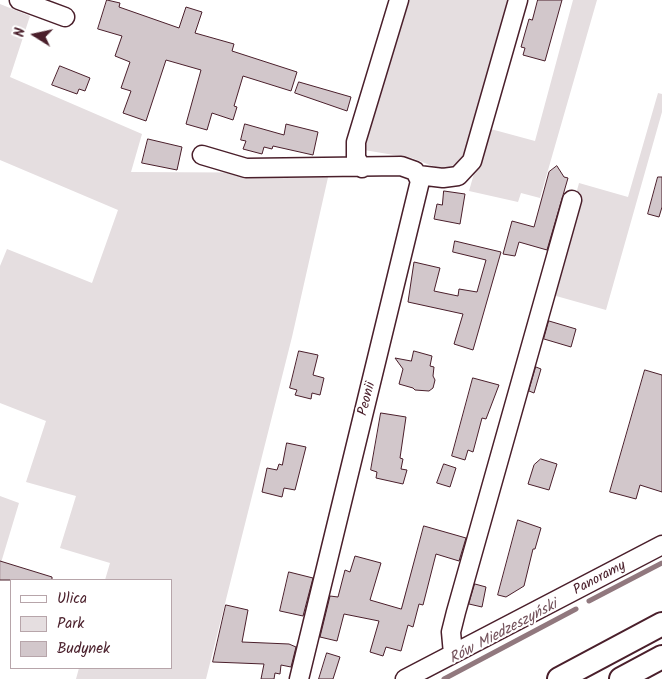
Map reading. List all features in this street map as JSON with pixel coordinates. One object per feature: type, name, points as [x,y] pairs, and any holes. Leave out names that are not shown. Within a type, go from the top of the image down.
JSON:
[{"type":"main road","points":[[560,679],[662,624]]},
{"type":"main road","points":[[621,679],[662,657]]},
{"type":"street","points":[[19,0],[65,17]]},
{"type":"street","points":[[362,168],[356,158],[356,142],[399,0]]},
{"type":"street","points":[[202,155],[246,168],[401,166],[409,167],[418,175],[443,178],[458,176],[472,161],[518,0]]},
{"type":"street","name":"Peonii","points":[[299,679],[419,189],[418,175]]},
{"type":"street","points":[[453,654],[451,632],[456,612],[572,200]]},
{"type":"street","name":"Panoramy","points":[[405,679],[662,545]]},
{"type":"green space","points":[[407,0],[512,0],[468,161],[450,173],[412,158],[364,150]]},
{"type":"green space","points":[[573,0],[597,0],[540,198],[521,193],[518,202],[469,191],[487,128],[535,141]]},
{"type":"green space","points":[[0,4],[30,16],[10,77],[142,134],[131,172],[329,173],[292,337],[206,679],[76,679],[79,669],[172,669],[172,579],[105,579],[110,563],[60,548],[76,496],[26,482],[46,421],[0,403],[0,266],[7,249],[92,283],[118,210],[0,160]]},
{"type":"green space","points":[[658,93],[662,94],[662,112],[606,310],[549,294],[579,183],[628,197]]},
{"type":"green space","points":[[0,496],[19,503],[0,566]]},
{"type":"building","points":[[107,0],[120,3],[119,7],[179,28],[186,7],[202,12],[195,33],[234,44],[232,51],[297,72],[291,91],[243,76],[234,106],[237,107],[233,120],[212,113],[207,130],[186,124],[201,70],[166,60],[146,121],[123,113],[131,91],[121,88],[130,62],[115,56],[122,36],[98,29]]},
{"type":"building","points":[[538,0],[562,0],[545,61],[523,55],[525,48],[521,47],[529,19],[532,20]]},
{"type":"building","points":[[60,66],[90,78],[85,91],[79,89],[77,94],[52,85]]},
{"type":"building","points":[[299,82],[351,97],[347,111],[295,93]]},
{"type":"building","points":[[245,124],[284,135],[286,124],[318,132],[313,155],[273,146],[272,149],[264,147],[262,154],[243,149],[246,141],[241,140]]},
{"type":"building","points":[[148,139],[182,147],[177,170],[142,163]]},
{"type":"building","points":[[557,166],[564,177],[568,178],[547,250],[519,242],[515,256],[503,254],[512,221],[534,227],[549,172]]},
{"type":"building","points":[[658,177],[662,177],[662,207],[659,217],[648,214]]},
{"type":"building","points":[[444,191],[465,194],[460,224],[434,219],[437,204],[442,205]]},
{"type":"building","points":[[455,241],[501,252],[473,350],[454,344],[463,314],[408,302],[414,262],[440,268],[434,291],[458,296],[459,289],[477,292],[486,260],[453,252]]},
{"type":"building","points":[[549,321],[576,329],[571,347],[544,339]]},
{"type":"building","points":[[299,351],[318,355],[313,375],[324,378],[320,395],[312,393],[311,399],[295,395],[297,390],[290,388]]},
{"type":"building","points":[[414,351],[432,356],[430,366],[434,367],[433,376],[435,380],[433,388],[429,391],[415,390],[399,384],[403,369],[395,358],[411,361]]},
{"type":"building","points":[[536,367],[541,369],[534,393],[529,391]]},
{"type":"building","points":[[645,370],[662,375],[662,492],[640,485],[636,499],[610,492]]},
{"type":"building","points":[[473,378],[499,385],[486,419],[482,418],[473,452],[468,450],[465,460],[452,456]]},
{"type":"building","points":[[381,413],[406,417],[400,458],[403,459],[401,469],[407,470],[403,484],[376,478],[377,472],[371,470]]},
{"type":"building","points":[[287,443],[306,447],[295,490],[284,488],[282,497],[262,492],[267,468],[277,470],[279,464],[282,465]]},
{"type":"building","points":[[541,459],[557,464],[549,490],[528,484],[534,465]]},
{"type":"building","points":[[444,464],[456,468],[450,487],[437,483]]},
{"type":"building","points":[[518,520],[541,528],[535,549],[533,549],[524,586],[506,597],[498,595]]},
{"type":"building","points":[[424,526],[466,538],[459,561],[436,554],[423,605],[419,604],[413,627],[408,625],[401,651],[386,647],[383,656],[370,652],[379,621],[344,614],[337,641],[320,637],[330,596],[338,597],[345,570],[350,572],[355,556],[381,563],[370,600],[401,609]]},
{"type":"building","points":[[0,561],[52,577],[52,579],[0,580]]},
{"type":"building","points":[[289,572],[313,578],[303,616],[280,611]]},
{"type":"building","points":[[475,584],[486,587],[482,607],[469,604]]},
{"type":"building","points":[[226,605],[248,610],[242,642],[289,644],[296,647],[291,667],[281,665],[280,674],[275,673],[274,679],[261,679],[264,664],[213,662]]},
{"type":"building","points":[[327,653],[340,657],[333,679],[319,679]]},
{"type":"waterway","name":"Rów Miedzeszyński","points":[[589,601],[662,563]]},
{"type":"waterway","name":"Rów Miedzeszyński","points":[[444,679],[576,609]]}]
